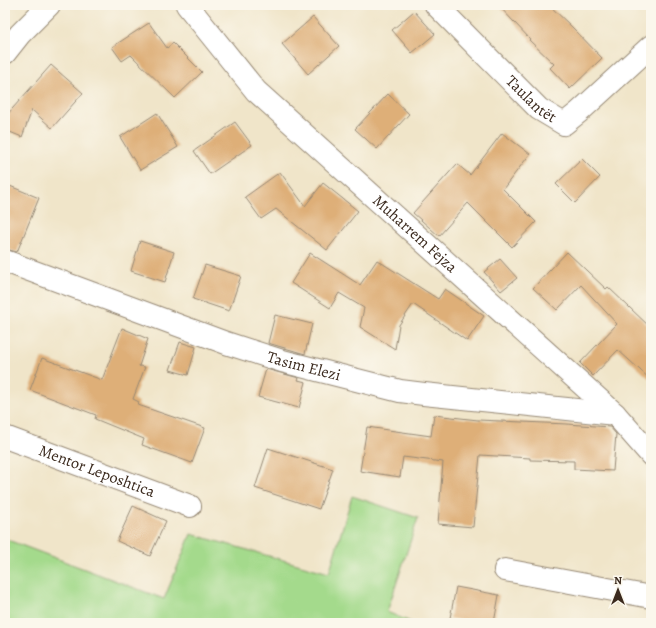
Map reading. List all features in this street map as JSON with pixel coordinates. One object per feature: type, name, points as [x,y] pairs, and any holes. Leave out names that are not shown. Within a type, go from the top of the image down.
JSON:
[{"type":"street","points":[[5,53],[20,34],[49,5]]},
{"type":"street","name":"Muharrem Fejza","points":[[187,5],[194,11],[256,91],[616,414],[651,455]]},
{"type":"street","name":"Taulantët","points":[[436,5],[539,109],[564,124],[651,46]]},
{"type":"street","name":"Tasim Elezi","points":[[5,261],[226,343],[282,361],[395,389],[424,394],[616,414]]},
{"type":"street","name":"Mentor Leposhtica","points":[[5,437],[190,506]]},
{"type":"street","points":[[505,570],[651,597]]},
{"type":"green space","points":[[352,496],[418,518],[387,612],[413,623],[296,623],[270,617],[270,623],[5,623],[5,539],[164,599],[191,534],[329,573]]},
{"type":"building","points":[[498,5],[549,5],[602,58],[570,89],[550,68],[554,64],[529,40],[530,39]]},
{"type":"building","points":[[414,11],[435,34],[412,53],[392,30]]},
{"type":"building","points":[[313,17],[339,46],[308,74],[282,44]]},
{"type":"building","points":[[149,23],[167,48],[173,43],[202,72],[175,98],[131,55],[122,61],[112,47]]},
{"type":"building","points":[[51,65],[83,93],[52,128],[32,110],[22,137],[5,130],[5,117]]},
{"type":"building","points":[[388,94],[409,114],[377,149],[355,129]]},
{"type":"building","points":[[157,113],[178,147],[140,170],[120,137]]},
{"type":"building","points":[[235,122],[252,145],[210,174],[194,151]]},
{"type":"building","points":[[502,133],[530,154],[503,189],[536,222],[512,247],[468,203],[439,236],[413,213],[457,164],[470,175]]},
{"type":"building","points":[[582,159],[600,177],[575,203],[556,184]]},
{"type":"building","points":[[280,172],[305,206],[323,183],[358,211],[327,250],[276,209],[261,219],[245,197]]},
{"type":"building","points":[[5,184],[39,198],[17,252],[5,249]]},
{"type":"building","points":[[140,241],[174,252],[165,282],[131,271]]},
{"type":"building","points":[[567,252],[606,289],[608,287],[651,328],[651,380],[618,350],[593,376],[580,363],[617,324],[581,285],[557,310],[533,288]]},
{"type":"building","points":[[310,253],[360,285],[377,260],[438,299],[445,289],[484,316],[467,341],[413,304],[399,325],[395,349],[360,327],[364,308],[339,293],[330,308],[291,283]]},
{"type":"building","points":[[500,259],[517,278],[501,291],[484,272]]},
{"type":"building","points":[[205,265],[241,276],[229,311],[193,299]]},
{"type":"building","points":[[275,315],[312,324],[305,354],[268,343]]},
{"type":"building","points":[[122,328],[148,339],[139,366],[145,367],[133,399],[139,402],[138,405],[205,428],[192,463],[142,445],[144,439],[95,419],[96,415],[30,390],[42,358],[102,380]]},
{"type":"building","points":[[180,342],[196,347],[188,375],[170,370]]},
{"type":"building","points":[[266,369],[299,378],[298,380],[306,382],[299,408],[258,397]]},
{"type":"building","points":[[434,415],[478,420],[610,427],[616,434],[613,471],[574,469],[574,461],[530,460],[530,458],[480,455],[473,527],[438,524],[443,462],[403,457],[400,477],[360,471],[367,427],[431,436]]},
{"type":"building","points":[[268,448],[333,469],[319,509],[255,488]]},
{"type":"building","points":[[133,506],[166,521],[150,556],[117,541]]},
{"type":"building","points":[[456,587],[499,595],[494,623],[475,623],[450,618]]}]
